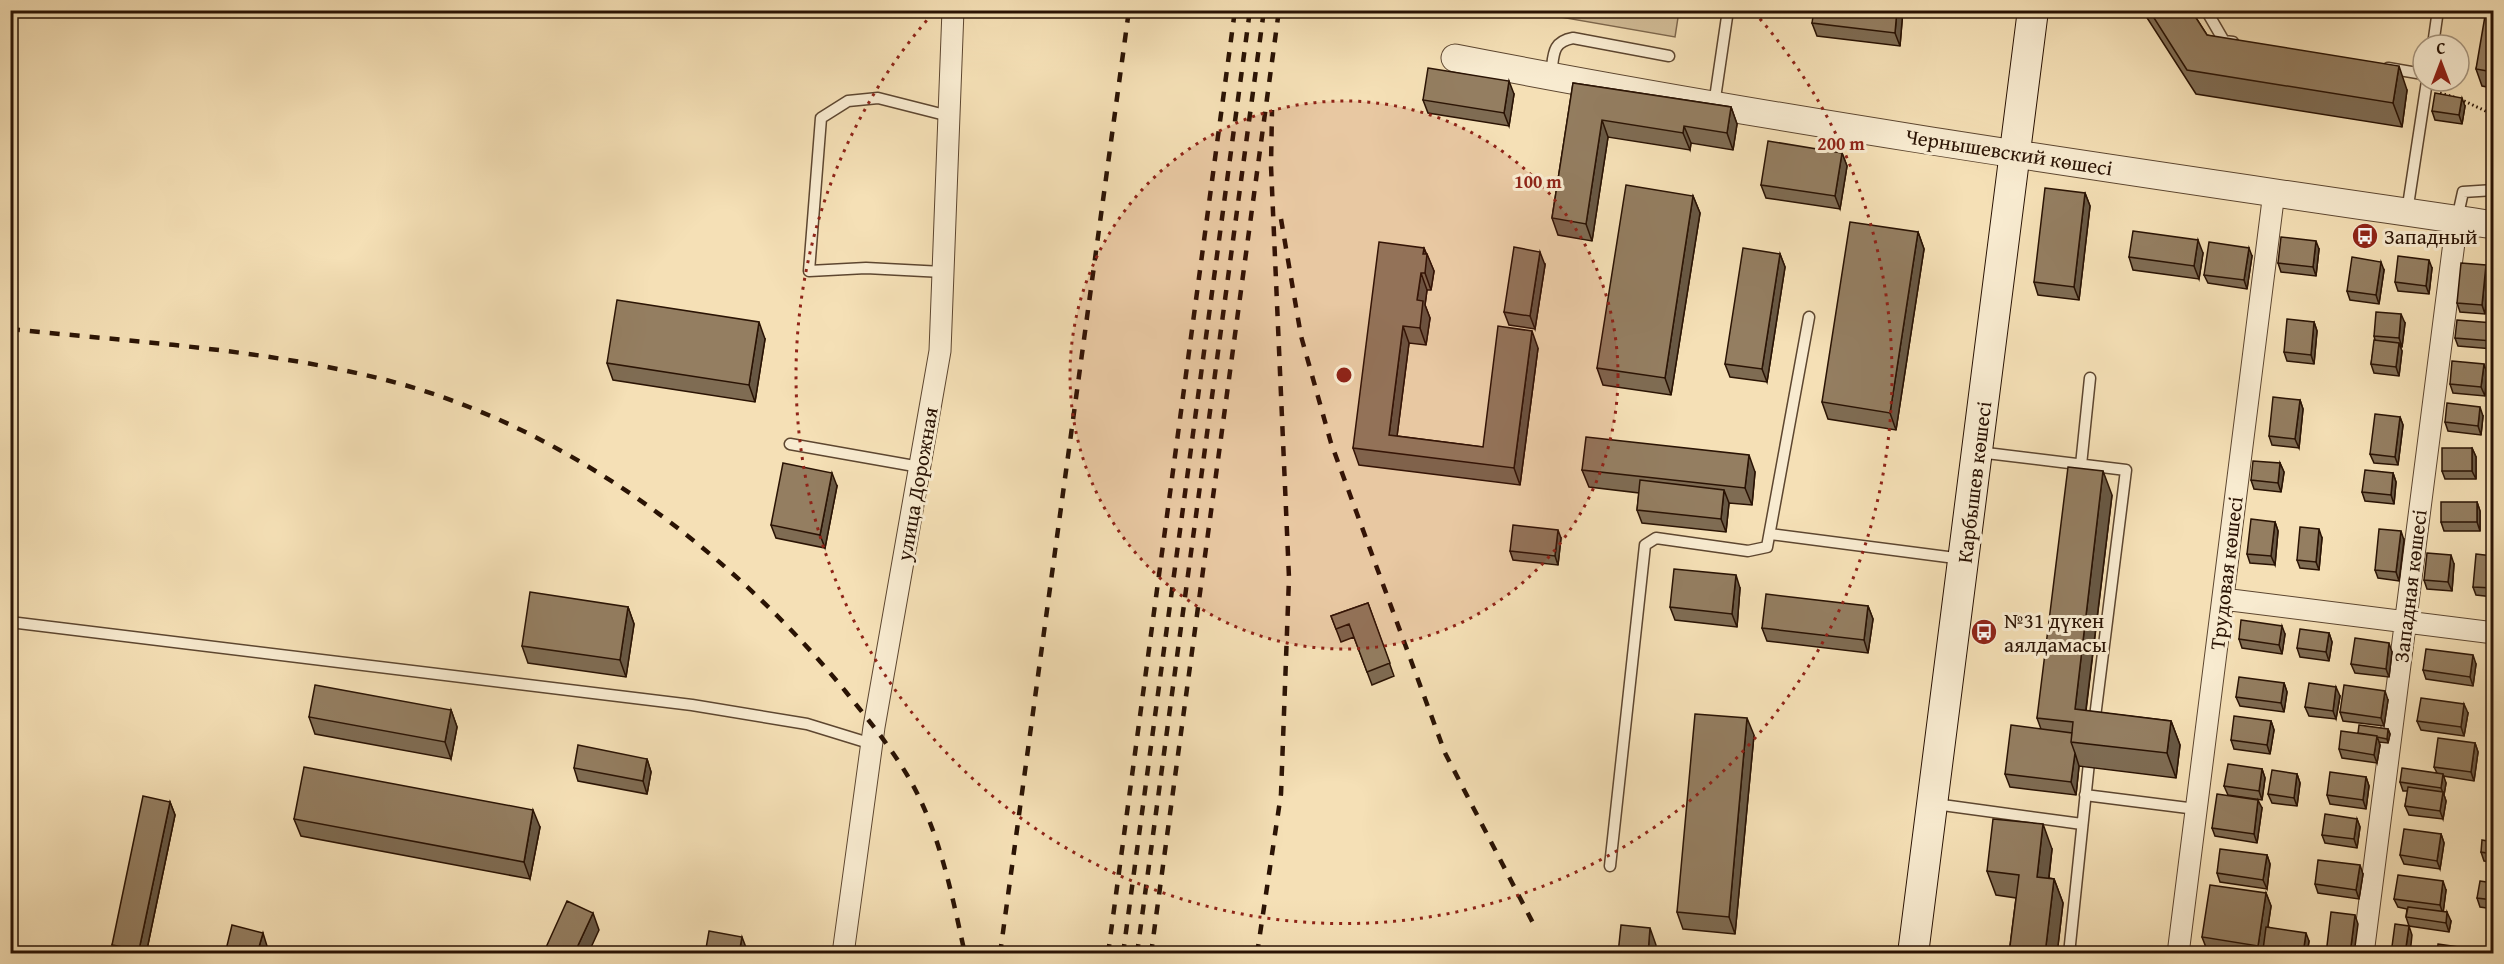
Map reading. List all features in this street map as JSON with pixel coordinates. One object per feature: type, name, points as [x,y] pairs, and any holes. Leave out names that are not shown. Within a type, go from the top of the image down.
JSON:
[{"type":"main road","name":"Карбышев көшесі","points":[[1913,954],[2033,10]]},
{"type":"street","name":"улица Дорожная","points":[[843,954],[872,744],[940,351],[953,10]]},
{"type":"street","name":"Чернышевский көшесі","points":[[1455,58],[1714,105],[2016,154],[2493,225]]},
{"type":"street","name":"Трудовая көшесі","points":[[2178,954],[2274,192]]},
{"type":"street","name":"Западная көшесі","points":[[2363,954],[2457,219]]},
{"type":"street","points":[[2223,599],[2493,633]]},
{"type":"lane","points":[[1714,105],[1728,10]]},
{"type":"lane","points":[[2206,10],[2224,41],[2247,45]]},
{"type":"lane","points":[[2435,33],[2438,10]]},
{"type":"lane","points":[[1551,75],[1555,48],[1562,40],[1573,38],[1669,56]]},
{"type":"lane","points":[[2376,66],[2411,72]]},
{"type":"lane","points":[[2407,212],[2426,93]]},
{"type":"lane","points":[[943,272],[866,268],[809,271],[820,118],[848,101],[878,98],[949,116]]},
{"type":"lane","points":[[2457,219],[2463,192],[2493,190]]},
{"type":"lane","points":[[1610,866],[1645,545],[1656,538],[1748,551],[1767,547],[1809,317]]},
{"type":"lane","points":[[2081,465],[2090,378]]},
{"type":"lane","points":[[790,444],[920,468]]},
{"type":"lane","points":[[1978,452],[2126,470],[2085,795],[2068,954]]},
{"type":"lane","points":[[1770,534],[1964,559]]},
{"type":"lane","points":[[10,622],[692,705],[807,724],[872,744]]},
{"type":"lane","points":[[2085,795],[2196,809]]},
{"type":"lane","points":[[1932,804],[2082,824]]},
{"type":"path","points":[[2445,93],[2493,115]]},
{"type":"shaded area","points":[[1561,10],[1679,11],[1675,37],[1560,17]]},
{"type":"building","points":[[1814,10],[1897,10],[1895,33],[1812,23]]},
{"type":"building","points":[[2149,10],[2191,10],[2207,35],[2399,66],[2393,103],[2187,70]]},
{"type":"building","points":[[2486,10],[2493,10],[2493,72],[2476,69]]},
{"type":"building","points":[[1428,68],[1509,81],[1504,113],[1423,100]]},
{"type":"building","points":[[1573,83],[1731,107],[1727,133],[1684,126],[1683,133],[1602,120],[1586,224],[1552,218]]},
{"type":"building","points":[[2435,93],[2462,98],[2459,115],[2432,111]]},
{"type":"building","points":[[1768,141],[1842,153],[1835,196],[1761,185]]},
{"type":"building","points":[[1626,185],[1693,196],[1665,378],[1597,368]]},
{"type":"building","points":[[2045,188],[2085,193],[2074,287],[2034,282]]},
{"type":"building","points":[[1850,222],[1918,232],[1890,413],[1822,402]]},
{"type":"building","points":[[2133,231],[2198,240],[2194,266],[2129,257]]},
{"type":"building","points":[[2281,237],[2316,241],[2313,267],[2278,263]]},
{"type":"building","points":[[1379,242],[1424,248],[1423,254],[1427,254],[1425,273],[1421,273],[1417,300],[1423,301],[1420,328],[1403,326],[1389,435],[1483,447],[1498,326],[1532,331],[1514,468],[1353,448]]},
{"type":"building","points":[[2209,242],[2249,248],[2244,280],[2204,275]]},
{"type":"building","points":[[1514,247],[1540,252],[1530,316],[1504,312]]},
{"type":"building","points":[[1743,248],[1780,254],[1762,369],[1725,364]]},
{"type":"building","points":[[2398,256],[2429,260],[2426,286],[2395,282]]},
{"type":"building","points":[[2352,257],[2381,262],[2376,295],[2347,291]]},
{"type":"building","points":[[2461,263],[2486,265],[2482,305],[2457,303]]},
{"type":"building","points":[[617,300],[759,322],[749,385],[607,363]]},
{"type":"building","points":[[2376,312],[2401,314],[2399,338],[2374,336]]},
{"type":"building","points":[[2287,319],[2314,322],[2311,355],[2284,352]]},
{"type":"building","points":[[2457,320],[2493,323],[2492,341],[2455,338]]},
{"type":"building","points":[[2374,340],[2399,343],[2396,367],[2371,364]]},
{"type":"building","points":[[2452,361],[2484,364],[2481,387],[2450,384]]},
{"type":"building","points":[[2273,397],[2300,400],[2295,439],[2269,436]]},
{"type":"building","points":[[2447,403],[2480,407],[2478,426],[2445,422]]},
{"type":"building","points":[[2375,414],[2400,417],[2395,457],[2370,454]]},
{"type":"building","points":[[1586,437],[1749,455],[1745,488],[1582,470]]},
{"type":"building","points":[[2442,448],[2472,448],[2472,471],[2442,471]]},
{"type":"building","points":[[2253,461],[2280,463],[2278,483],[2251,480]]},
{"type":"building","points":[[783,463],[832,473],[820,535],[771,525]]},
{"type":"building","points":[[2068,467],[2103,471],[2075,709],[2171,721],[2167,753],[2071,742],[2073,722],[2037,718]]},
{"type":"building","points":[[2365,470],[2393,473],[2391,495],[2362,492]]},
{"type":"building","points":[[1640,480],[1724,490],[1721,519],[1637,510]]},
{"type":"building","points":[[2441,502],[2477,502],[2477,522],[2441,522]]},
{"type":"building","points":[[2251,519],[2275,522],[2271,556],[2247,554]]},
{"type":"building","points":[[1513,525],[1558,530],[1555,556],[1510,551]]},
{"type":"building","points":[[2300,527],[2319,529],[2316,562],[2297,560]]},
{"type":"building","points":[[2379,529],[2401,531],[2396,572],[2375,570]]},
{"type":"building","points":[[2427,553],[2451,555],[2448,582],[2424,580]]},
{"type":"building","points":[[2476,554],[2493,556],[2493,588],[2473,587]]},
{"type":"building","points":[[1674,569],[1736,575],[1732,614],[1670,607]]},
{"type":"building","points":[[530,592],[628,607],[620,660],[522,646]]},
{"type":"building","points":[[1766,594],[1868,606],[1864,640],[1762,628]]},
{"type":"building","points":[[1368,603],[1390,663],[1367,672],[1349,624],[1336,629],[1331,616]]},
{"type":"building","points":[[2241,620],[2282,626],[2279,645],[2239,639]]},
{"type":"building","points":[[2300,629],[2329,633],[2326,652],[2297,648]]},
{"type":"building","points":[[2355,638],[2389,643],[2386,669],[2351,664]]},
{"type":"building","points":[[2426,649],[2473,655],[2470,677],[2423,670]]},
{"type":"building","points":[[2493,651],[2493,670],[2490,670]]},
{"type":"building","points":[[2239,677],[2284,683],[2281,703],[2236,697]]},
{"type":"building","points":[[2309,683],[2336,687],[2333,711],[2305,707]]},
{"type":"building","points":[[315,685],[451,710],[445,742],[309,717]]},
{"type":"building","points":[[2344,685],[2385,691],[2381,718],[2340,712]]},
{"type":"building","points":[[2421,698],[2464,704],[2461,727],[2417,721]]},
{"type":"building","points":[[1695,714],[1747,718],[1729,917],[1677,912]]},
{"type":"building","points":[[2234,716],[2271,721],[2267,745],[2231,740]]},
{"type":"building","points":[[2011,725],[2072,733],[2071,742],[2075,753],[2071,782],[2005,774]]},
{"type":"building","points":[[2359,725],[2388,729],[2387,739],[2358,733]]},
{"type":"building","points":[[2341,731],[2377,736],[2374,755],[2339,749]]},
{"type":"building","points":[[2438,738],[2475,743],[2471,772],[2434,767]]},
{"type":"building","points":[[578,745],[647,759],[643,781],[574,768]]},
{"type":"building","points":[[2228,764],[2262,769],[2259,791],[2224,786]]},
{"type":"building","points":[[304,767],[533,810],[524,862],[294,819]]},
{"type":"building","points":[[2402,768],[2443,774],[2441,788],[2400,782]]},
{"type":"building","points":[[2272,770],[2297,774],[2294,798],[2268,794]]},
{"type":"building","points":[[2330,772],[2366,777],[2363,800],[2327,795]]},
{"type":"building","points":[[2408,787],[2443,792],[2440,811],[2405,806]]},
{"type":"building","points":[[2217,794],[2258,800],[2254,834],[2212,828]]},
{"type":"building","points":[[143,796],[170,802],[139,950],[112,945]]},
{"type":"building","points":[[2325,814],[2357,819],[2354,839],[2322,835]]},
{"type":"building","points":[[1993,819],[2043,824],[2037,877],[2054,879],[2045,954],[2009,954],[2019,875],[1987,871]]},
{"type":"building","points":[[2404,829],[2441,834],[2437,861],[2400,855]]},
{"type":"building","points":[[2482,840],[2493,842],[2493,854],[2481,852]]},
{"type":"building","points":[[2220,849],[2267,855],[2263,880],[2217,873]]},
{"type":"building","points":[[2318,860],[2360,865],[2356,890],[2315,884]]},
{"type":"building","points":[[2398,875],[2443,881],[2440,905],[2394,899]]},
{"type":"building","points":[[2480,881],[2493,883],[2493,900],[2477,898]]},
{"type":"building","points":[[2210,885],[2266,893],[2258,946],[2202,937]]},
{"type":"building","points":[[567,901],[593,913],[574,954],[543,954]]},
{"type":"building","points":[[2408,907],[2447,912],[2446,923],[2406,917]]},
{"type":"building","points":[[2331,912],[2355,915],[2350,954],[2326,954]]},
{"type":"building","points":[[2395,924],[2409,926],[2405,954],[2391,954]]},
{"type":"building","points":[[232,925],[263,933],[257,954],[225,954]]},
{"type":"building","points":[[1621,925],[1650,928],[1648,954],[1618,954]]},
{"type":"building","points":[[2266,927],[2306,933],[2303,954],[2284,954],[2263,950]]},
{"type":"building","points":[[709,931],[742,937],[739,954],[705,954]]},
{"type":"building","points":[[2438,944],[2458,947],[2457,954],[2437,954]]},
{"type":"railway","points":[[1000,954],[1129,10]]},
{"type":"railway","points":[[1108,954],[1235,10]]},
{"type":"railway","points":[[1123,954],[1250,10]]},
{"type":"railway","points":[[1137,954],[1264,10]]},
{"type":"railway","points":[[1151,954],[1279,10]]},
{"type":"railway","points":[[1257,954],[1281,794],[1289,578],[1271,166],[1272,110]]},
{"type":"railway","points":[[1281,219],[1301,336],[1331,443],[1445,753],[1534,925]]},
{"type":"railway","points":[[10,329],[246,354],[340,369],[386,380],[452,401],[517,428],[579,461],[640,500],[697,543],[751,590],[801,640],[846,692],[902,766],[926,812],[933,832],[946,872],[965,954]]},
{"type":"place","name":"Западный","points":[[2365,236]]},
{"type":"place","name":"№31 дүкен аялдамасы","points":[[1984,632]]}]
